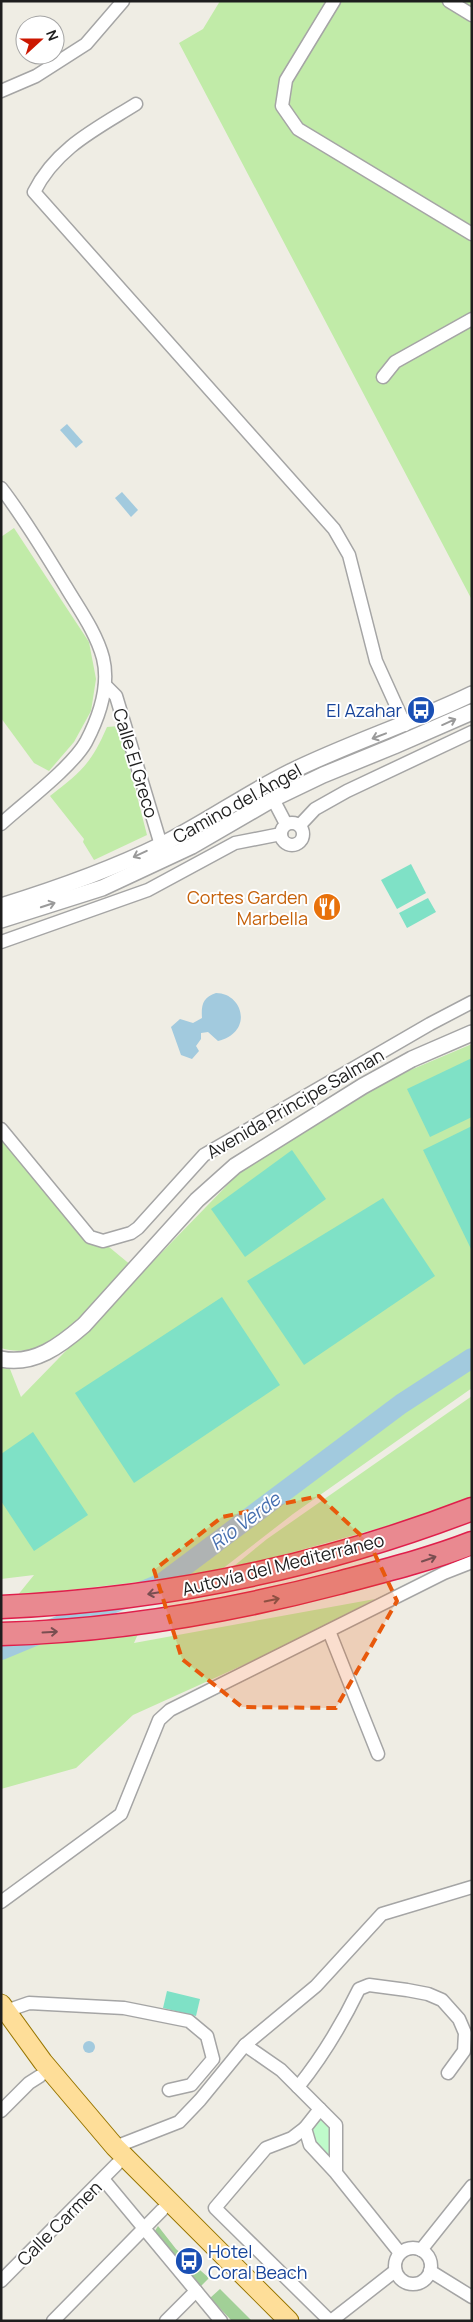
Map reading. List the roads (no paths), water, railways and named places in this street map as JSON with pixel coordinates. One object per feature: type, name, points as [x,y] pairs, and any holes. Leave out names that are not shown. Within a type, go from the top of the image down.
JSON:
[{"type":"highway","name":"Autovía del Mediterráneo","points":[[1,1607],[148,1594],[254,1575],[412,1532],[472,1510]]},
{"type":"highway","name":"Autovía del Mediterráneo","points":[[1,1634],[72,1631],[144,1623],[224,1609],[275,1599],[425,1561],[472,1543]]},
{"type":"main road","points":[[3,2012],[40,2076],[68,2111],[289,2321]]},
{"type":"main road","points":[[3,2012],[116,2156],[162,2210],[272,2321]]},
{"type":"street","points":[[1,91],[36,76],[86,44],[124,1]]},
{"type":"street","points":[[334,1],[286,80],[282,106],[298,129],[472,234]]},
{"type":"street","points":[[449,1],[472,16]]},
{"type":"street","points":[[136,104],[80,139],[56,158],[43,174],[34,192],[334,529],[349,554],[376,661],[405,725]]},
{"type":"street","points":[[383,377],[395,362],[472,319]]},
{"type":"street","points":[[1,488],[28,524],[90,626],[103,658],[105,685],[100,711],[85,743],[61,771],[1,824]]},
{"type":"street","name":"Calle El Greco","points":[[105,685],[116,696],[161,845]]},
{"type":"street","name":"Camino del Ángel","points":[[1,906],[112,868],[161,845],[290,772],[405,725],[472,694]]},
{"type":"street","name":"Camino del Ángel","points":[[1,920],[111,884],[192,846],[273,799],[323,775],[472,712]]},
{"type":"street","points":[[300,825],[315,809],[347,791],[472,732]]},
{"type":"street","points":[[1,942],[148,890],[235,843],[283,829],[293,822],[300,825],[304,836],[297,844],[286,844],[283,829],[273,799]]},
{"type":"street","name":"Avenida Principe Salman","points":[[1,1129],[90,1237],[103,1241],[131,1233],[138,1228],[204,1155],[472,1002]]},
{"type":"street","points":[[1,1359],[26,1360],[45,1354],[63,1343],[84,1325],[214,1183],[254,1152],[363,1086],[412,1059],[472,1033]]},
{"type":"street","points":[[1,1902],[121,1814],[158,1720],[170,1710],[444,1573],[472,1562]]},
{"type":"street","points":[[328,1631],[378,1754]]},
{"type":"street","points":[[116,2156],[179,2122],[200,2100],[245,2045],[316,1986],[382,1914],[472,1887]]},
{"type":"street","points":[[298,2086],[316,2064],[340,2026],[359,1989],[369,1985],[428,1994],[442,2000],[459,2018],[465,2033],[464,2051],[448,2072]]},
{"type":"street","points":[[3,2012],[29,2003],[124,2008],[189,2021],[207,2036],[214,2059],[191,2085],[169,2090]]},
{"type":"street","points":[[245,2045],[281,2070],[336,2125],[336,2173]]},
{"type":"street","points":[[1,2110],[29,2083],[40,2076]]},
{"type":"street","points":[[320,2108],[305,2128],[292,2138],[266,2148],[215,2208],[331,2321],[396,2271]]},
{"type":"street","points":[[305,2128],[310,2145],[336,2173],[400,2253]]},
{"type":"street","name":"Calle Carmen","points":[[1,2282],[102,2179],[116,2156]]},
{"type":"street","points":[[102,2179],[221,2321]]},
{"type":"street","points":[[421,2250],[472,2186]]},
{"type":"street","points":[[53,2321],[162,2210]]},
{"type":"street","points":[[408,2248],[421,2250],[430,2260],[430,2271],[423,2280],[412,2284],[402,2280],[396,2271],[396,2260],[400,2253],[408,2248]]},
{"type":"street","points":[[430,2271],[472,2297]]},
{"type":"street","points":[[166,2321],[196,2291]]},
{"type":"water","points":[[67,424],[83,442],[76,448],[60,430]]},
{"type":"water","points":[[122,492],[138,510],[131,517],[115,498]]},
{"type":"water","points":[[216,993],[233,999],[238,1006],[241,1014],[237,1030],[218,1041],[208,1032],[201,1033],[201,1039],[196,1046],[199,1051],[192,1059],[181,1055],[171,1027],[180,1019],[193,1023],[202,1018],[204,1002],[208,997]]},
{"type":"water","points":[[91,2041],[94,2042],[94,2052],[87,2053],[84,2052],[83,2045],[84,2042]]},
{"type":"waterway","name":"Rio Verde","points":[[1,1650],[162,1583],[401,1404],[472,1358]]},
{"type":"place","name":"El Azahar","points":[[421,710]]},
{"type":"place","name":"Cortes Garden Marbella","points":[[327,907]]},
{"type":"place","name":"Hotel Coral Beach","points":[[189,2261]]}]
